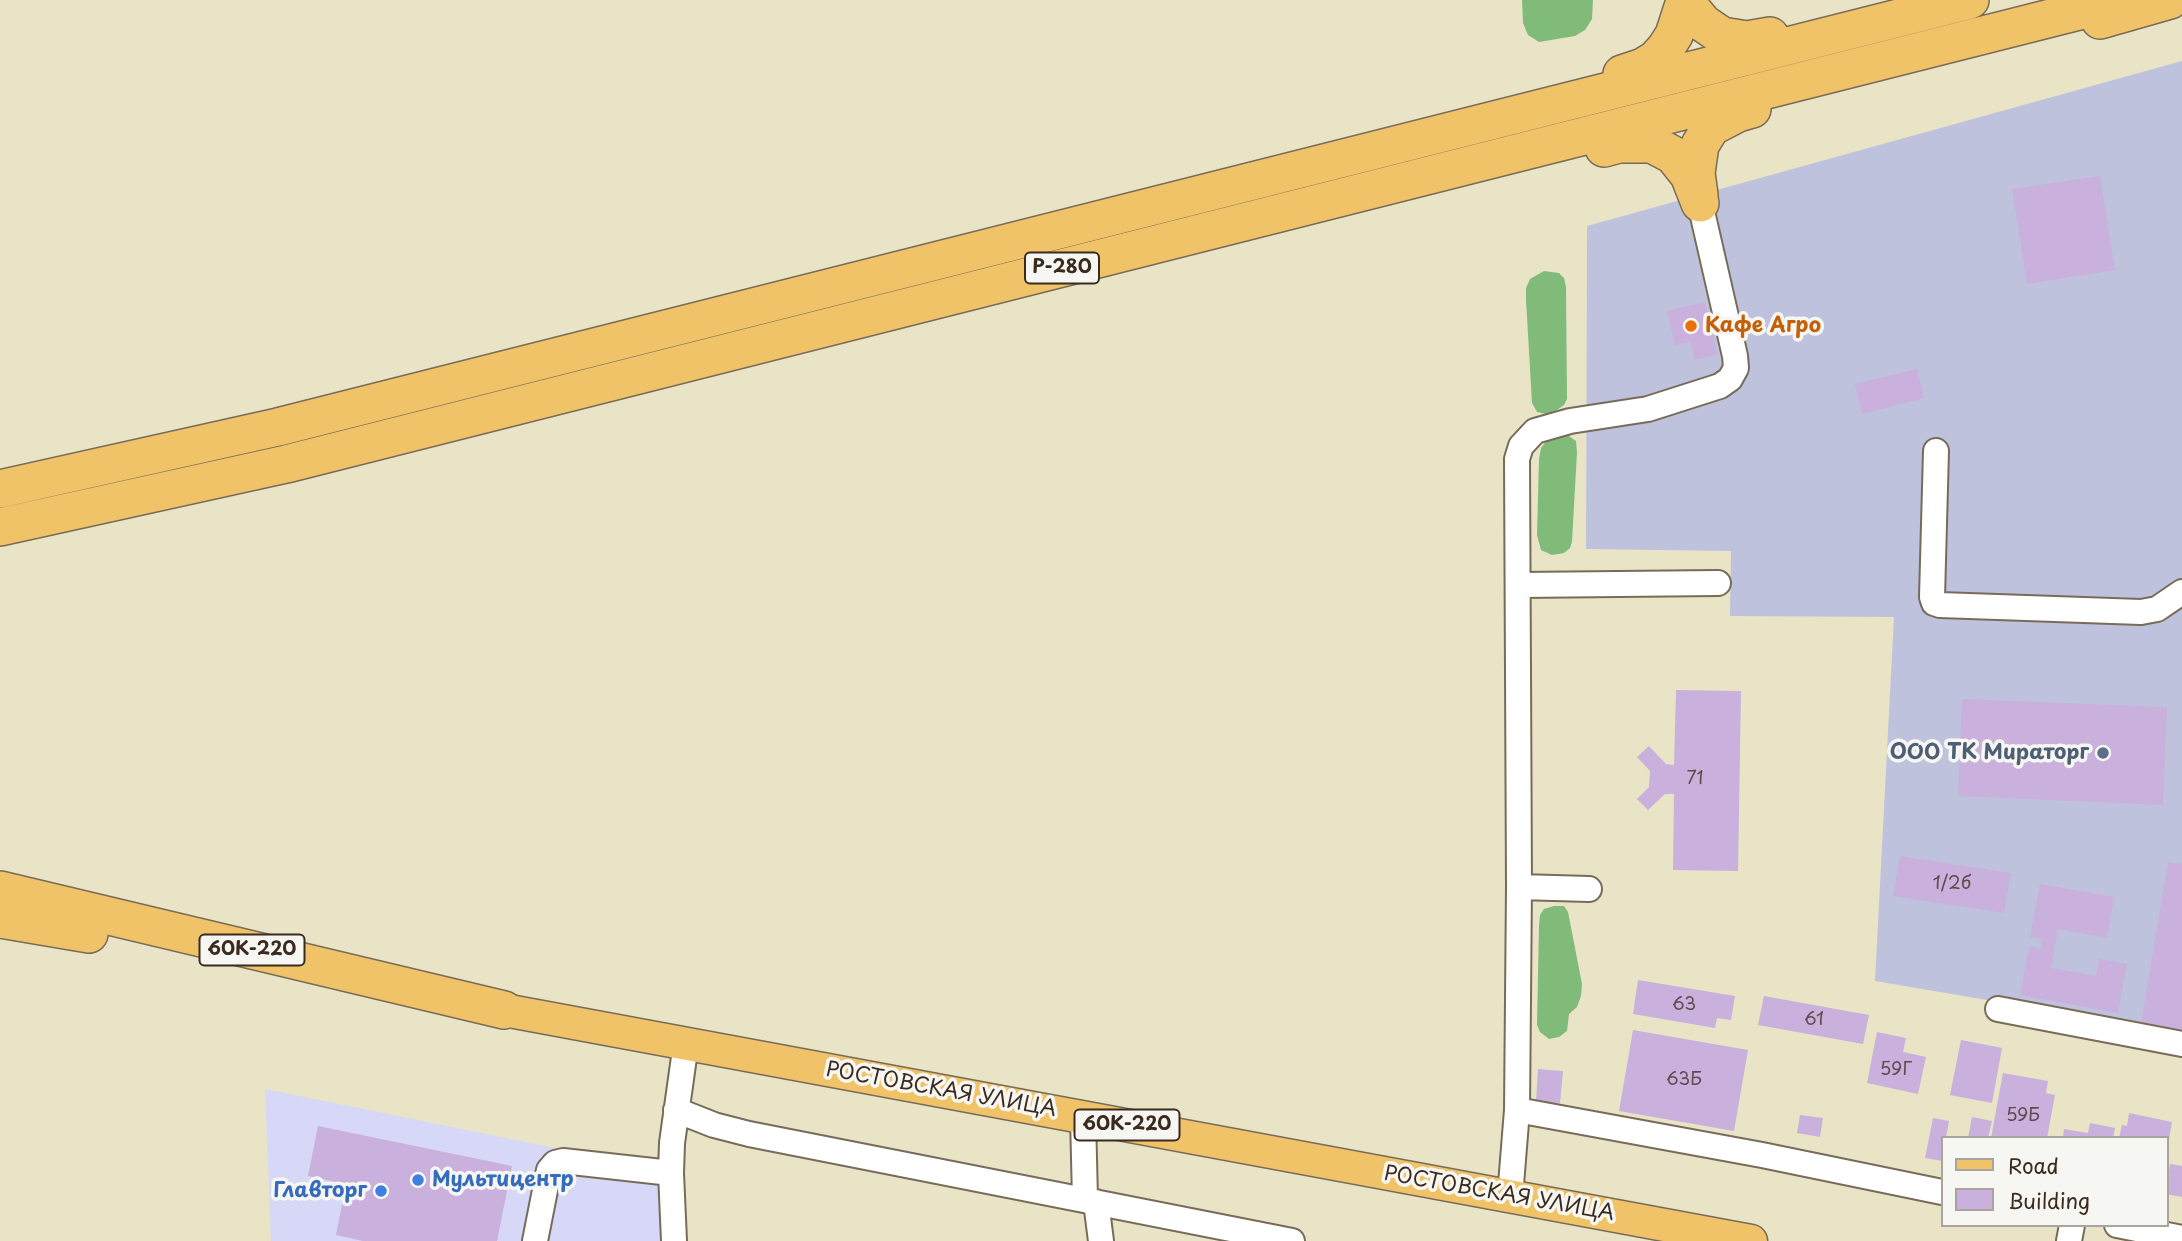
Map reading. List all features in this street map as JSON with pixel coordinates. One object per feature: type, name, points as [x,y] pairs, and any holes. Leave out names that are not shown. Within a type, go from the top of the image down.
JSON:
[{"type":"highway","points":[[1685,0],[1712,30],[1722,36],[1748,40],[1916,0]]},
{"type":"highway","points":[[1089,223],[1295,154],[1609,78],[1643,67],[1656,59],[1674,35],[1685,0]]},
{"type":"highway","name":"Р-280","points":[[0,489],[278,427],[1970,0]]},
{"type":"highway","name":"Р-280","points":[[0,527],[286,464],[2122,0]]},
{"type":"highway","points":[[1700,203],[1696,173],[1700,145],[1711,127],[1738,113],[2170,0]]},
{"type":"highway","points":[[1158,243],[1353,211],[1619,144],[1652,144],[1673,155],[1689,175],[1700,203]]},
{"type":"highway","name":"60К-220","points":[[0,890],[504,1010]]},
{"type":"highway","name":"60К-220","points":[[0,919],[504,1010]]},
{"type":"main road","name":"РОСТОВСКАЯ УЛИЦА","points":[[504,1010],[1510,1196],[1640,1231],[1751,1241]]},
{"type":"street","points":[[1510,1196],[1517,1110],[1517,459],[1521,446],[1535,430],[1570,421],[1648,409],[1720,386],[1730,379],[1736,368],[1735,356],[1700,203]]},
{"type":"street","points":[[1936,451],[1934,603],[2141,612],[2157,610],[2182,592]]},
{"type":"street","points":[[1519,585],[1718,583]]},
{"type":"street","points":[[1519,887],[1589,889]]},
{"type":"street","points":[[1998,1009],[2182,1044]]},
{"type":"street","points":[[674,1241],[671,1173],[676,1110],[686,1043]]},
{"type":"street","points":[[676,1110],[714,1125],[749,1134],[1292,1241]]},
{"type":"street","points":[[1517,1110],[1762,1155],[1940,1192]]},
{"type":"street","points":[[1083,1117],[1091,1200],[1101,1241]]},
{"type":"street","points":[[535,1241],[549,1170],[555,1163],[563,1161],[671,1173]]},
{"type":"street","points":[[2127,1227],[2182,1238]]},
{"type":"shaded area","points":[[2182,61],[2182,1033],[1875,981],[1894,617],[1730,616],[1731,551],[1586,549],[1587,226]]},
{"type":"shaded area","points":[[265,1089],[663,1170],[666,1241],[271,1241]]},
{"type":"green space","points":[[1522,0],[1593,0],[1592,19],[1585,30],[1575,36],[1539,42],[1528,35],[1523,23]]},
{"type":"green space","points":[[1544,271],[1559,273],[1564,278],[1566,287],[1567,399],[1557,410],[1546,414],[1537,412],[1532,403],[1526,300],[1526,288],[1530,279]]},
{"type":"green space","points":[[1557,435],[1569,436],[1576,441],[1577,452],[1572,542],[1564,553],[1552,555],[1541,550],[1537,535],[1539,459],[1541,448],[1547,440]]},
{"type":"green space","points":[[1564,906],[1568,912],[1582,984],[1577,1007],[1569,1014],[1567,1031],[1559,1037],[1549,1039],[1540,1032],[1537,1025],[1539,925],[1544,909]]},
{"type":"building","points":[[2100,176],[2115,270],[2027,284],[2012,189]]},
{"type":"building","name":"Кафе Агро","points":[[1705,302],[1717,354],[1695,360],[1690,342],[1675,345],[1667,311]]},
{"type":"building","points":[[1917,369],[1924,398],[1862,414],[1855,384]]},
{"type":"building","points":[[1676,690],[1741,691],[1738,871],[1673,870],[1674,794],[1665,794],[1648,810],[1637,799],[1649,787],[1650,771],[1637,757],[1649,746],[1666,764],[1674,765]]},
{"type":"building","points":[[1962,699],[2167,707],[2163,805],[1958,796]]},
{"type":"building","points":[[1900,856],[2011,873],[2004,913],[1893,896]]},
{"type":"building","points":[[2168,862],[2182,864],[2182,1030],[2141,1023]]},
{"type":"building","points":[[2040,884],[2114,897],[2107,938],[2058,929],[2051,968],[2096,976],[2099,959],[2127,964],[2118,1013],[2020,995],[2029,946],[2041,949],[2042,939],[2030,937]]},
{"type":"building","points":[[1638,980],[1735,996],[1731,1020],[1717,1018],[1715,1028],[1633,1014]]},
{"type":"building","points":[[1764,996],[1869,1015],[1863,1044],[1758,1025]]},
{"type":"building","points":[[1633,1030],[1748,1050],[1734,1131],[1619,1111]]},
{"type":"building","points":[[1877,1032],[1906,1038],[1903,1052],[1926,1057],[1918,1094],[1867,1083]]},
{"type":"building","points":[[1961,1040],[2002,1048],[1992,1103],[1950,1095]]},
{"type":"building","points":[[1538,1069],[1563,1071],[1560,1103],[1536,1102]]},
{"type":"building","points":[[2003,1073],[2048,1081],[2046,1093],[2055,1095],[2047,1136],[1991,1136]]},
{"type":"building","points":[[2129,1113],[2172,1122],[2168,1145],[2168,1136],[2119,1136],[2122,1125],[2127,1126]]},
{"type":"building","points":[[1800,1115],[1823,1118],[1820,1137],[1797,1133]]},
{"type":"building","points":[[1972,1117],[1992,1121],[1988,1136],[1968,1136]]},
{"type":"building","points":[[1933,1118],[1949,1121],[1946,1136],[1940,1136],[1940,1161],[1925,1158]]},
{"type":"building","points":[[2090,1123],[2115,1128],[2113,1136],[2063,1136],[2064,1129],[2088,1133]]},
{"type":"building","name":"Мультицентр","points":[[318,1126],[512,1166],[497,1241],[363,1241],[336,1235],[346,1184],[308,1176]]},
{"type":"building","points":[[2170,1164],[2182,1166],[2182,1197],[2168,1194]]},
{"type":"place","name":"Кафе Агро","points":[[1691,326]]},
{"type":"place","name":"ООО ТК Мираторг","points":[[2103,753]]},
{"type":"place","name":"Мультицентр","points":[[418,1180]]},
{"type":"place","name":"Главторг","points":[[381,1191]]}]
